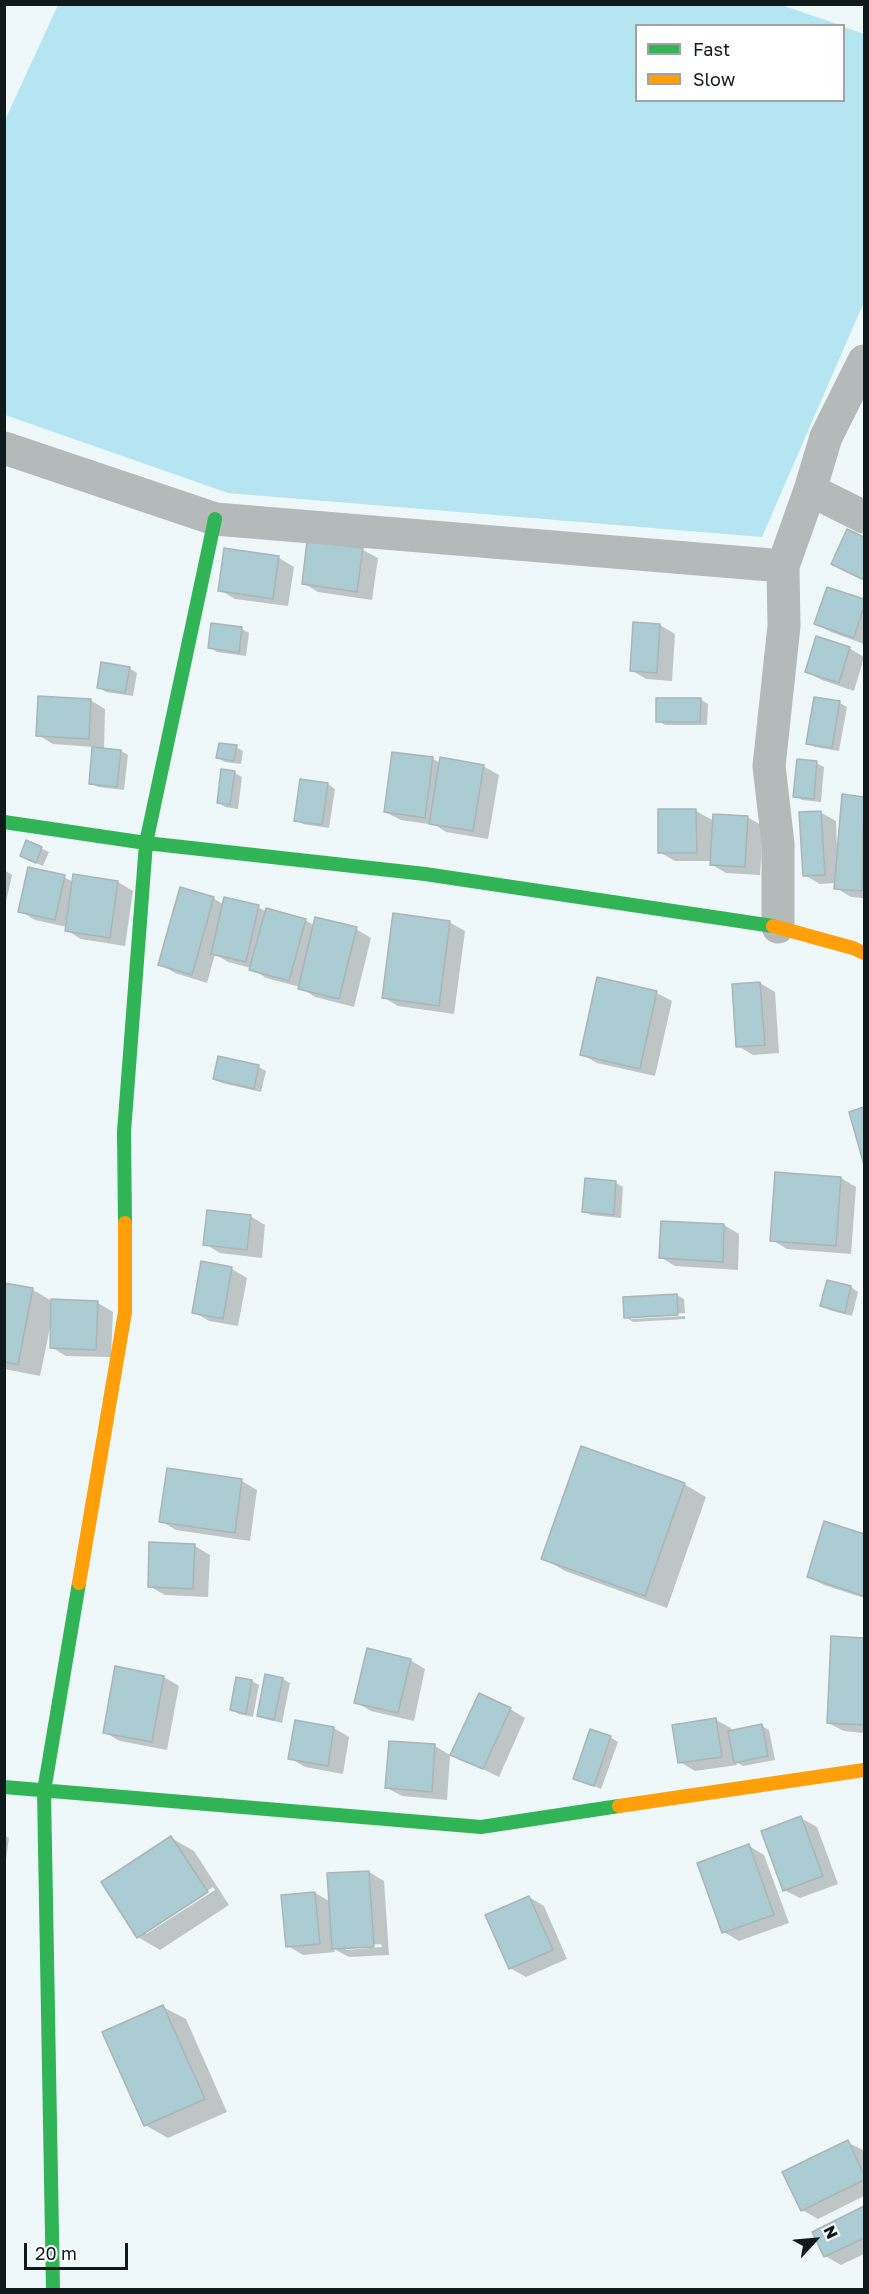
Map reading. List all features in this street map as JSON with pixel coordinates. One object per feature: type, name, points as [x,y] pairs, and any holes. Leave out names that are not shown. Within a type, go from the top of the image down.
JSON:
[{"type":"street","points":[[778,927],[778,844],[770,766],[784,626],[783,566],[826,437],[864,361]]},
{"type":"street","points":[[4,448],[215,519],[783,566]]},
{"type":"street","points":[[810,490],[864,517]]},
{"type":"street","points":[[53,2289],[44,1791],[125,1312],[124,1132],[147,843],[215,519]]},
{"type":"street","points":[[4,822],[147,843],[425,874],[778,927],[864,953]]},
{"type":"street","points":[[4,1787],[481,1827],[864,1770]]},
{"type":"shaded area","points":[[58,5],[781,5],[837,24],[635,24],[635,102],[845,102],[845,27],[864,34],[864,302],[762,537],[228,493],[5,415],[5,120]]},
{"type":"building","points":[[847,529],[864,537],[864,580],[831,564]]},
{"type":"building","points":[[307,541],[363,548],[357,592],[302,584]]},
{"type":"building","points":[[224,548],[279,556],[273,599],[218,591]]},
{"type":"building","points":[[827,587],[864,599],[854,638],[814,624]]},
{"type":"building","points":[[633,622],[660,624],[657,673],[630,671]]},
{"type":"building","points":[[211,623],[242,627],[239,653],[208,648]]},
{"type":"building","points":[[816,636],[850,647],[839,683],[805,672]]},
{"type":"building","points":[[101,662],[130,667],[125,693],[97,688]]},
{"type":"building","points":[[38,696],[91,699],[89,739],[36,736]]},
{"type":"building","points":[[814,697],[840,701],[832,748],[806,744]]},
{"type":"building","points":[[656,698],[701,698],[700,722],[656,722]]},
{"type":"building","points":[[219,743],[237,745],[234,761],[216,758]]},
{"type":"building","points":[[92,747],[121,750],[117,787],[89,784]]},
{"type":"building","points":[[392,752],[433,757],[425,818],[384,812]]},
{"type":"building","points":[[440,757],[484,765],[473,831],[429,824]]},
{"type":"building","points":[[797,759],[817,761],[814,799],[793,797]]},
{"type":"building","points":[[221,769],[235,771],[230,805],[217,803]]},
{"type":"building","points":[[300,779],[328,783],[322,825],[294,821]]},
{"type":"building","points":[[842,794],[864,797],[862,891],[834,889]]},
{"type":"building","points":[[658,809],[696,809],[697,853],[658,853]]},
{"type":"building","points":[[821,811],[825,875],[803,876],[799,812]]},
{"type":"building","points":[[713,814],[748,816],[745,867],[710,865]]},
{"type":"building","points":[[26,840],[42,847],[36,863],[20,856]]},
{"type":"building","points":[[28,867],[65,875],[55,920],[18,912]]},
{"type":"building","points":[[73,874],[118,881],[110,938],[65,931]]},
{"type":"building","points":[[180,887],[214,897],[192,975],[158,965]]},
{"type":"building","points":[[224,897],[259,905],[246,962],[211,954]]},
{"type":"building","points":[[266,908],[306,919],[289,981],[249,970]]},
{"type":"building","points":[[393,913],[450,921],[439,1006],[382,998]]},
{"type":"building","points":[[315,917],[357,927],[339,999],[298,989]]},
{"type":"building","points":[[597,977],[657,991],[640,1069],[580,1055]]},
{"type":"building","points":[[760,982],[765,1045],[736,1047],[732,984]]},
{"type":"building","points":[[218,1056],[259,1065],[254,1089],[213,1079]]},
{"type":"building","points":[[864,1107],[864,1165],[849,1112]]},
{"type":"building","points":[[775,1172],[841,1177],[836,1246],[770,1241]]},
{"type":"building","points":[[585,1178],[616,1181],[614,1215],[582,1212]]},
{"type":"building","points":[[207,1210],[251,1215],[247,1250],[203,1245]]},
{"type":"building","points":[[661,1221],[724,1224],[723,1262],[659,1258]]},
{"type":"building","points":[[201,1261],[232,1267],[223,1319],[192,1313]]},
{"type":"building","points":[[827,1280],[851,1286],[845,1313],[820,1306]]},
{"type":"building","points":[[4,1283],[33,1288],[18,1365],[4,1362]]},
{"type":"building","points":[[677,1294],[678,1315],[624,1318],[623,1297]]},
{"type":"building","points":[[51,1299],[98,1301],[96,1350],[50,1348]]},
{"type":"building","points":[[581,1446],[685,1483],[645,1596],[541,1559]]},
{"type":"building","points":[[167,1468],[242,1479],[235,1533],[159,1522]]},
{"type":"building","points":[[824,1521],[864,1534],[864,1596],[807,1577]]},
{"type":"building","points":[[149,1542],[195,1544],[193,1589],[148,1587]]},
{"type":"building","points":[[831,1636],[864,1638],[864,1725],[827,1723]]},
{"type":"building","points":[[367,1648],[411,1659],[398,1713],[354,1703]]},
{"type":"building","points":[[115,1666],[164,1676],[152,1742],[103,1733]]},
{"type":"building","points":[[265,1674],[283,1678],[274,1720],[257,1716]]},
{"type":"building","points":[[236,1677],[252,1680],[246,1714],[230,1710]]},
{"type":"building","points":[[479,1693],[511,1708],[483,1769],[450,1755]]},
{"type":"building","points":[[716,1718],[722,1757],[678,1763],[672,1725]]},
{"type":"building","points":[[295,1720],[334,1727],[328,1766],[288,1759]]},
{"type":"building","points":[[762,1724],[768,1756],[734,1763],[728,1731]]},
{"type":"building","points":[[590,1729],[611,1736],[594,1786],[573,1779]]},
{"type":"building","points":[[389,1741],[435,1744],[432,1792],[385,1788]]},
{"type":"building","points":[[801,1816],[823,1876],[783,1891],[761,1831]]},
{"type":"building","points":[[171,1836],[208,1892],[137,1938],[101,1882]]},
{"type":"building","points":[[749,1844],[774,1915],[722,1933],[697,1863]]},
{"type":"building","points":[[369,1871],[374,1947],[332,1949],[327,1873]]},
{"type":"building","points":[[315,1892],[320,1944],[286,1947],[281,1895]]},
{"type":"building","points":[[529,1896],[553,1950],[509,1969],[485,1915]]},
{"type":"building","points":[[163,2005],[205,2099],[144,2126],[102,2032]]},
{"type":"building","points":[[848,2140],[864,2175],[864,2180],[801,2211],[782,2172]]},
{"type":"building","points":[[864,2206],[864,2238],[824,2257],[812,2232]]},
{"type":"traffic: fast","points":[[125,1223],[124,1132],[146,843],[215,519]]},
{"type":"traffic: fast","points":[[4,822],[146,843],[425,874],[773,926]]},
{"type":"traffic: fast","points":[[53,2290],[44,1791],[79,1583]]},
{"type":"traffic: fast","points":[[4,1787],[481,1827],[619,1806]]},
{"type":"traffic: slow","points":[[773,926],[864,953]]},
{"type":"traffic: slow","points":[[79,1583],[125,1312],[125,1223]]},
{"type":"traffic: slow","points":[[619,1806],[864,1770]]}]
